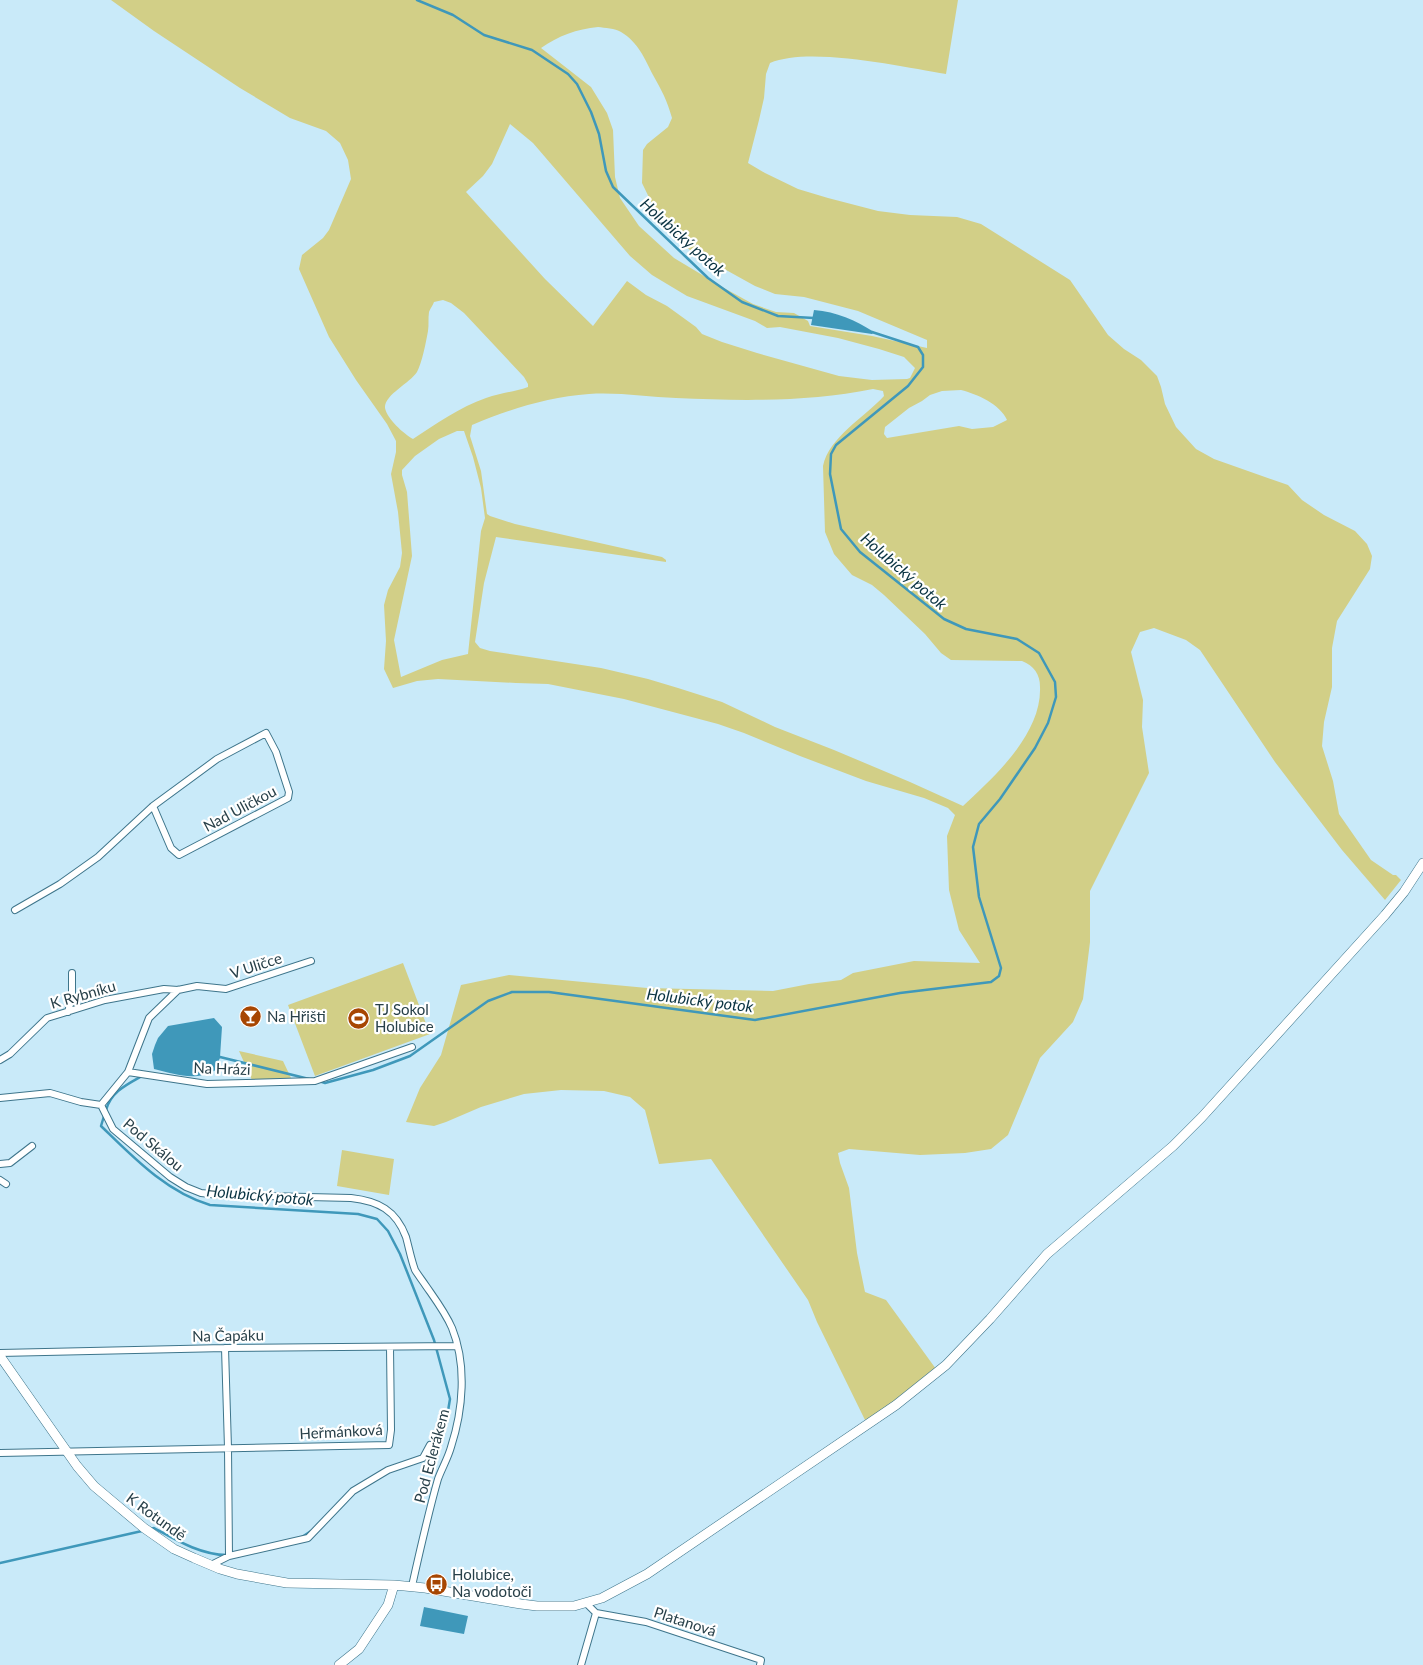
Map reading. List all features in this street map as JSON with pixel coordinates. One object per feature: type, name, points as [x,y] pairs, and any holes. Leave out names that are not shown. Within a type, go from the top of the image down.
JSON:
[{"type":"street","name":"Nad Uličkou","points":[[15,910],[60,884],[98,857],[152,806],[217,759],[266,733],[276,752],[289,792],[288,798],[179,856],[171,848],[152,806]]},
{"type":"street","name":"K Rotundě","points":[[0,1355],[94,1486],[144,1528],[174,1549],[211,1565],[237,1574],[287,1582],[394,1584],[537,1606],[574,1606],[602,1598],[647,1574],[896,1405],[946,1365],[990,1319],[1047,1254],[1172,1146],[1202,1117],[1385,916],[1423,863]]},
{"type":"street","name":"V Uličce","points":[[178,990],[198,986],[226,989],[311,961]]},
{"type":"street","points":[[68,1012],[72,996],[72,973]]},
{"type":"street","name":"K Rybníku","points":[[0,1060],[10,1054],[47,1018],[105,1000],[164,989],[178,990]]},
{"type":"street","points":[[0,1098],[50,1092],[81,1102],[101,1105],[128,1072],[149,1018],[178,990]]},
{"type":"street","name":"Na Hrázi","points":[[128,1072],[207,1084],[316,1081],[412,1047]]},
{"type":"street","name":"Pod Skálou","points":[[101,1105],[113,1129],[140,1153],[170,1177],[186,1187],[201,1193],[351,1198]]},
{"type":"street","points":[[0,1164],[10,1163],[32,1146]]},
{"type":"street","points":[[0,1180],[6,1184]]},
{"type":"street","name":"Pod Eclerákem","points":[[351,1198],[368,1200],[379,1204],[388,1210],[399,1222],[406,1237],[416,1271],[442,1309],[452,1328],[461,1361],[462,1377],[459,1412],[451,1447],[439,1477],[412,1586]]},
{"type":"street","name":"Na Čapáku","points":[[0,1355],[225,1348],[457,1346]]},
{"type":"street","name":"Heřmánková","points":[[0,1453],[389,1445],[391,1430],[390,1347]]},
{"type":"street","points":[[225,1348],[229,1556]]},
{"type":"street","points":[[211,1565],[229,1556],[308,1538],[353,1491],[388,1470],[423,1458],[430,1445]]},
{"type":"street","points":[[339,1665],[359,1649],[388,1605],[394,1584]]},
{"type":"street","points":[[581,1665],[596,1613],[586,1603]]},
{"type":"street","name":"Platanová","points":[[596,1613],[646,1622],[760,1660],[760,1665]]},
{"type":"shaded area","points":[[111,0],[958,0],[946,74],[856,59],[832,57],[787,58],[770,63],[766,74],[764,98],[748,163],[798,189],[828,198],[878,211],[910,215],[957,217],[981,224],[1070,280],[1108,335],[1141,360],[1157,376],[1165,404],[1176,427],[1196,449],[1214,459],[1288,485],[1302,500],[1324,515],[1355,531],[1367,544],[1372,556],[1370,569],[1337,621],[1332,648],[1332,687],[1324,722],[1322,746],[1333,781],[1339,814],[1371,860],[1401,880],[1385,900],[1342,850],[1275,762],[1200,650],[1186,640],[1154,628],[1140,632],[1131,652],[1143,700],[1142,727],[1149,773],[1090,891],[1090,942],[1083,999],[1073,1022],[1040,1058],[1008,1135],[991,1149],[965,1153],[920,1155],[849,1149],[838,1153],[849,1188],[857,1253],[865,1292],[886,1300],[936,1369],[889,1406],[865,1420],[808,1300],[711,1159],[659,1164],[645,1110],[630,1097],[604,1091],[561,1090],[524,1094],[481,1107],[434,1126],[406,1122],[420,1088],[441,1055],[461,985],[509,975],[647,988],[773,991],[841,980],[853,973],[914,961],[980,963],[959,930],[949,890],[947,836],[955,815],[948,808],[924,798],[866,781],[744,733],[718,724],[624,699],[548,684],[438,679],[417,681],[393,688],[384,669],[386,641],[384,605],[388,590],[400,567],[402,553],[398,512],[391,474],[396,452],[396,441],[387,424],[329,337],[299,269],[302,255],[323,238],[329,230],[351,179],[348,160],[340,143],[326,131],[290,118],[240,88]],"holes":[[[590,28],[610,28],[627,36],[644,57],[668,106],[672,118],[668,127],[647,144],[643,150],[642,183],[658,216],[668,231],[690,250],[755,286],[775,294],[804,297],[858,311],[927,340],[927,348],[872,336],[810,326],[808,321],[794,313],[776,312],[753,304],[674,258],[639,226],[620,198],[615,177],[613,130],[607,113],[591,87],[541,48],[575,31]],[[510,124],[533,143],[630,256],[652,275],[687,296],[755,321],[767,328],[780,327],[838,338],[879,349],[904,357],[915,368],[910,378],[907,379],[872,380],[839,376],[757,353],[702,334],[696,327],[667,306],[646,295],[627,281],[593,326],[545,279],[466,192],[483,176],[492,164]],[[443,300],[451,303],[464,313],[524,377],[528,387],[491,396],[467,406],[413,439],[392,421],[385,408],[389,398],[414,376],[419,368],[428,331],[429,312],[434,302]],[[873,389],[883,391],[884,396],[832,446],[823,466],[825,532],[834,554],[852,575],[872,585],[884,595],[925,634],[941,653],[951,660],[1022,661],[1030,665],[1039,678],[1039,704],[1025,738],[1002,768],[963,806],[834,750],[775,727],[722,702],[648,679],[601,668],[490,651],[480,648],[475,642],[484,583],[496,537],[666,562],[666,560],[662,557],[515,524],[487,514],[481,471],[470,436],[472,425],[529,405],[589,394],[726,400],[775,400]],[[961,390],[981,397],[999,409],[1007,420],[993,427],[972,429],[959,426],[887,438],[884,434],[885,427],[909,408],[930,395],[942,391]],[[457,431],[464,431],[481,488],[485,518],[481,531],[468,654],[442,660],[401,677],[394,640],[412,556],[407,492],[402,470],[415,456],[439,439]]]},
{"type":"shaded area","name":"TJ Sokol Holubice","points":[[403,963],[430,1034],[315,1076],[288,1005]]},
{"type":"shaded area","points":[[239,1051],[283,1061],[291,1078],[252,1080]]},
{"type":"shaded area","points":[[342,1150],[394,1159],[389,1195],[337,1186]]},
{"type":"water","points":[[814,310],[846,317],[874,332],[872,334],[811,325]]},
{"type":"water","points":[[214,1018],[222,1027],[220,1057],[216,1070],[200,1076],[185,1076],[154,1069],[152,1054],[158,1038],[168,1026]]},
{"type":"water","points":[[424,1607],[468,1616],[464,1634],[420,1626]]},
{"type":"waterway","name":"Holubický potok","points":[[417,0],[453,15],[484,35],[532,50],[568,74],[577,84],[591,112],[599,134],[606,171],[613,187],[708,278],[742,302],[778,316],[814,318]]},
{"type":"waterway","name":"Holubický potok","points":[[319,1081],[325,1083],[373,1070],[410,1056],[488,1001],[512,992],[549,992],[755,1020],[900,993],[991,982],[999,976],[1001,968],[979,897],[973,847],[979,824],[1000,799],[1035,748],[1048,723],[1056,697],[1055,682],[1039,653],[1017,639],[966,629],[944,619],[860,552],[841,529],[830,474],[831,454],[836,445],[908,386],[923,367],[923,355],[918,347],[872,332]]},
{"type":"waterway","name":"Holubický potok","points":[[217,1058],[220,1057],[309,1079]]},
{"type":"waterway","name":"Holubický potok","points":[[106,1110],[111,1098],[115,1094],[142,1076]]},
{"type":"waterway","name":"Holubický potok","points":[[104,1116],[101,1126],[125,1150],[179,1192],[194,1199],[210,1205],[358,1214],[377,1219],[388,1231],[400,1254],[434,1340],[450,1399],[446,1423],[437,1446],[429,1452]]},
{"type":"waterway","name":"Holubický potok","points":[[150,1529],[154,1528],[198,1550],[227,1555]]},
{"type":"waterway","name":"Holubický potok","points":[[0,1563],[142,1531]]},
{"type":"waterway","name":"Holubický potok","points":[[302,1537],[311,1531]]},
{"type":"place","name":"Na Hřišti","points":[[251,1017]]},
{"type":"place","name":"TJ Sokol Holubice","points":[[359,1019]]},
{"type":"place","name":"Holubice, Na vodotoči","points":[[436,1584]]}]
